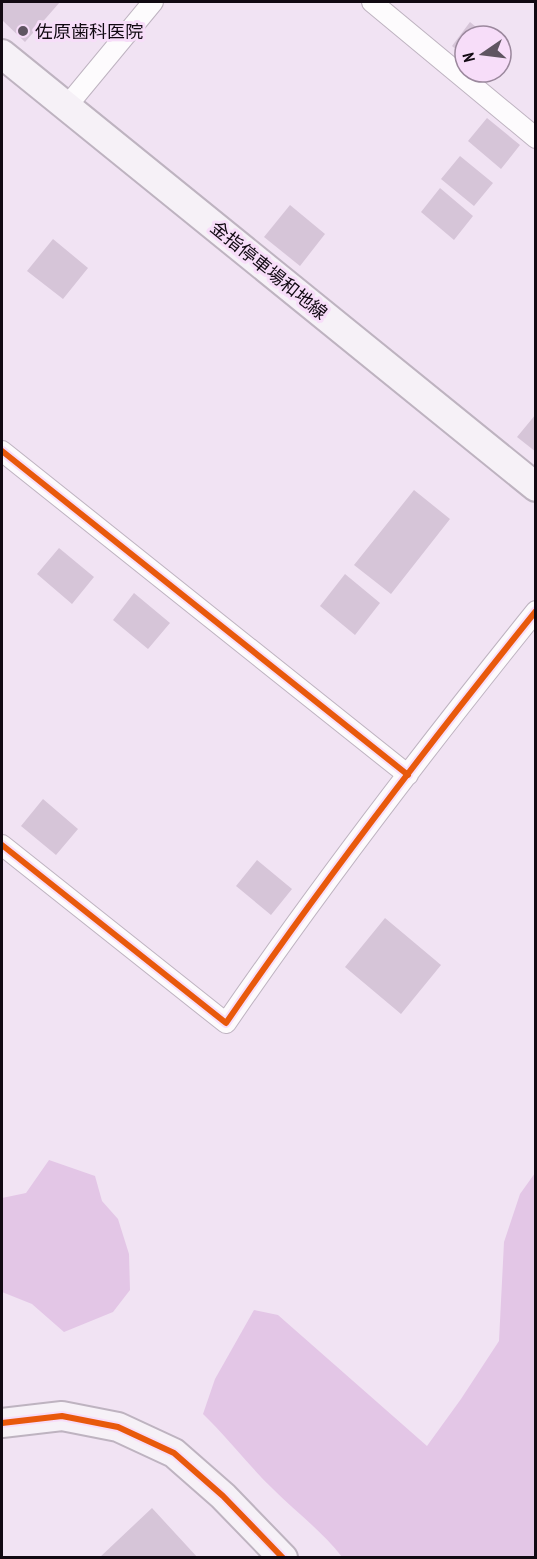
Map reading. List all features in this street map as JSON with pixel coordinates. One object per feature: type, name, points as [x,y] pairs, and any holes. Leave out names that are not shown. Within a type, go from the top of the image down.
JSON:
[{"type":"main road","name":"金指停車場和地線","points":[[2,54],[536,487]]},
{"type":"main road","points":[[2,1423],[63,1416],[118,1427],[174,1453],[223,1496],[283,1557]]},
{"type":"street","points":[[68,106],[153,2]]},
{"type":"street","points":[[372,2],[536,138]]},
{"type":"street","points":[[2,451],[408,775]]},
{"type":"street","points":[[2,845],[226,1023],[281,943],[536,611]]},
{"type":"shaded area","points":[[49,1160],[95,1176],[102,1201],[118,1219],[129,1254],[130,1290],[113,1312],[64,1332],[32,1304],[2,1292],[2,1198],[26,1193]]},
{"type":"shaded area","points":[[535,1173],[535,1557],[342,1557],[264,1480],[203,1414],[215,1379],[254,1310],[278,1315],[427,1446],[499,1341],[504,1242],[520,1194]]},
{"type":"building","name":"佐原歯科医院","points":[[2,2],[60,2],[25,42],[2,20]]},
{"type":"building","points":[[487,118],[520,145],[501,169],[468,141]]},
{"type":"building","points":[[460,156],[493,183],[474,206],[441,179]]},
{"type":"building","points":[[440,188],[473,216],[454,240],[421,212]]},
{"type":"building","points":[[290,205],[325,234],[300,266],[264,237]]},
{"type":"building","points":[[53,239],[88,268],[63,299],[27,271]]},
{"type":"building","points":[[536,414],[536,452],[517,437]]},
{"type":"building","points":[[414,490],[450,519],[391,594],[354,565]]},
{"type":"building","points":[[59,548],[94,577],[72,604],[37,574]]},
{"type":"building","points":[[345,574],[380,603],[355,635],[320,606]]},
{"type":"building","points":[[134,593],[170,623],[148,649],[113,620]]},
{"type":"building","points":[[43,799],[78,829],[56,855],[21,826]]},
{"type":"building","points":[[257,860],[292,889],[271,915],[236,886]]},
{"type":"building","points":[[385,918],[441,965],[401,1014],[345,967]]},
{"type":"building","points":[[152,1508],[198,1558],[99,1558]]},
{"type":"cycle path","points":[[2,451],[408,775]]},
{"type":"cycle path","points":[[2,845],[226,1023],[377,814],[536,611]]},
{"type":"cycle path","points":[[2,1423],[62,1416],[118,1427],[174,1453],[223,1496],[283,1558]]},
{"type":"place","name":"佐原歯科医院","points":[[23,31]]}]
